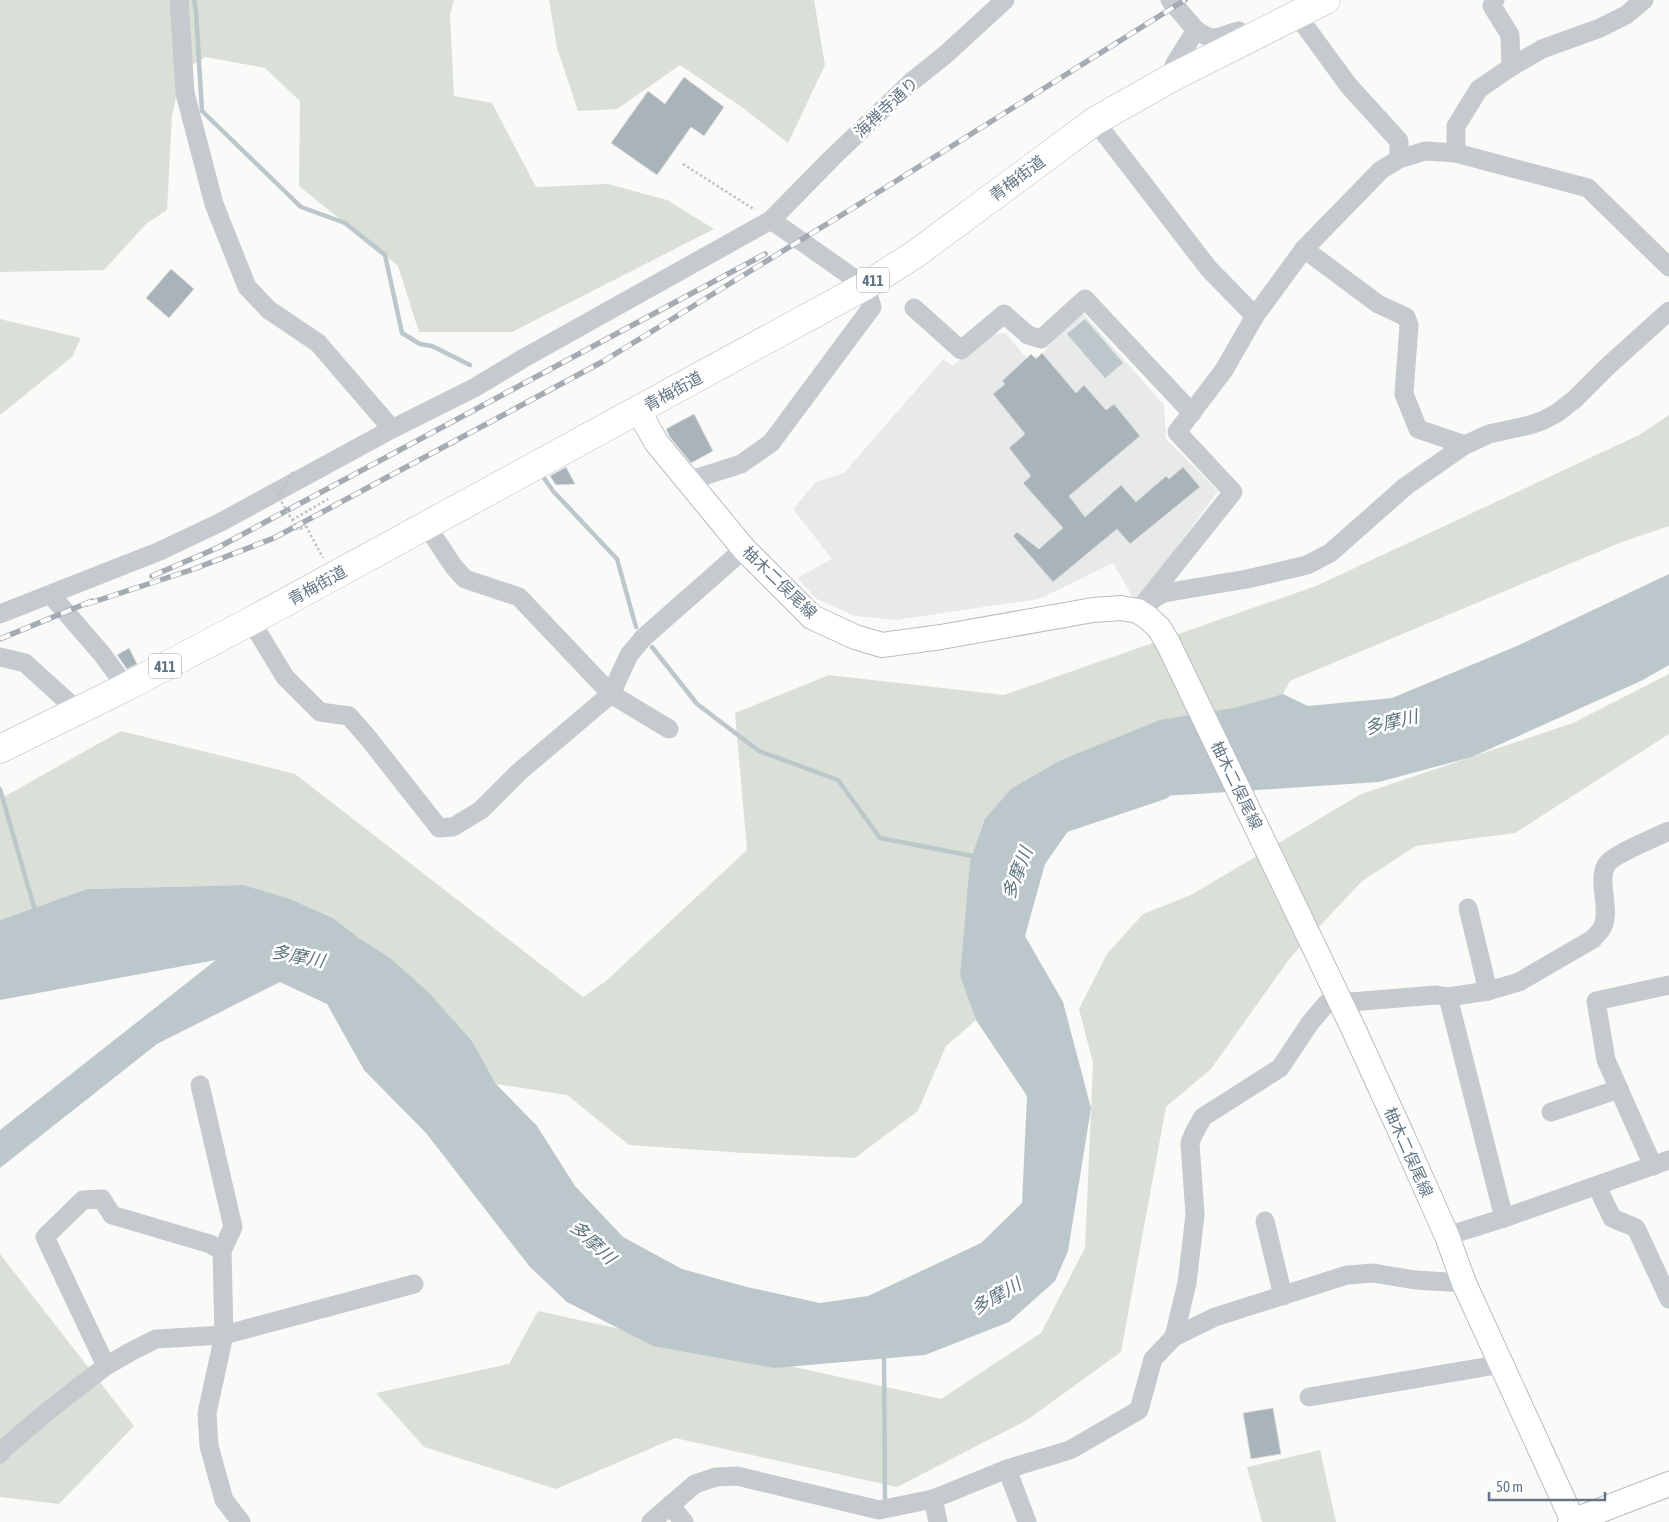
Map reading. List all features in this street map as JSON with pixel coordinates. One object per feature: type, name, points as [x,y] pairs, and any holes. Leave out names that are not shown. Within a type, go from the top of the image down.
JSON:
[{"type":"highway","name":"青梅街道","points":[[0,749],[126,687],[251,621],[865,286],[914,255],[1095,121],[1173,77],[1326,0]]},
{"type":"main road","name":"柚木二俣尾線","points":[[638,410],[656,442],[744,549],[812,617],[855,637],[882,644],[941,637],[1093,610],[1121,608],[1138,611],[1159,628],[1168,643],[1353,1028],[1447,1236],[1464,1283],[1572,1522]]},
{"type":"main road","points":[[1572,1522],[1669,1484]]},
{"type":"street","points":[[179,0],[185,94],[214,204],[247,287],[269,310],[318,343],[392,429]]},
{"type":"street","name":"海禅寺通り","points":[[0,614],[160,551],[222,522],[392,429],[474,388],[771,220],[910,83],[945,55],[1005,0]]},
{"type":"street","points":[[1170,0],[1196,30],[1206,37],[1215,39],[1224,34],[1239,31],[1249,39]]},
{"type":"street","points":[[1495,0],[1492,6],[1510,35],[1511,67]]},
{"type":"street","points":[[1456,153],[1456,126],[1479,89],[1542,49],[1600,28],[1626,15],[1644,0]]},
{"type":"street","points":[[1297,15],[1349,86],[1399,141],[1399,159]]},
{"type":"street","points":[[1173,77],[1174,65],[1196,30]]},
{"type":"street","points":[[1095,121],[1209,269],[1255,316]]},
{"type":"street","points":[[1138,611],[1233,492],[1177,432],[1224,370],[1255,316],[1304,249],[1381,170],[1399,159],[1425,151],[1456,153],[1588,188],[1669,267]]},
{"type":"street","points":[[688,481],[741,464],[770,442],[872,307],[865,286],[771,220]]},
{"type":"street","points":[[1304,249],[1378,304],[1406,317],[1409,325],[1404,394],[1418,428],[1465,446]]},
{"type":"street","points":[[914,308],[961,350],[1004,314],[1028,336],[1041,339],[1086,299],[1192,412]]},
{"type":"street","points":[[1138,611],[1164,593],[1247,579],[1307,565],[1330,553],[1406,486],[1465,446],[1489,434],[1530,425],[1557,413],[1575,399],[1608,366],[1669,311]]},
{"type":"street","points":[[426,525],[454,567],[465,579],[519,597],[611,694],[669,729]]},
{"type":"street","points":[[251,621],[285,677],[320,712],[349,716],[439,828],[452,827],[482,810],[519,772],[611,694],[629,655],[643,638],[744,549]]},
{"type":"street","points":[[51,595],[102,654],[126,687]]},
{"type":"street","points":[[0,657],[25,663],[69,715]]},
{"type":"street","points":[[1174,1337],[1187,1283],[1195,1215],[1190,1143],[1204,1117],[1280,1068],[1310,1023],[1326,1004],[1436,995],[1448,997],[1488,991],[1519,982],[1593,938],[1602,928],[1606,915],[1603,878],[1607,864],[1618,856],[1669,831]]},
{"type":"street","points":[[1468,908],[1488,991]]},
{"type":"street","points":[[1447,1236],[1661,1163],[1619,1089],[1606,1060],[1596,1001],[1669,985]]},
{"type":"street","points":[[1448,997],[1504,1218]]},
{"type":"street","points":[[200,1085],[233,1227],[222,1251],[224,1335],[208,1413],[209,1446],[224,1500],[241,1522]]},
{"type":"street","points":[[1551,1112],[1619,1089]]},
{"type":"street","points":[[1597,1186],[1612,1218],[1636,1228],[1669,1299]]},
{"type":"street","points":[[106,1366],[46,1237],[83,1200],[102,1199],[112,1215],[210,1244],[222,1251]]},
{"type":"street","points":[[1265,1221],[1283,1296]]},
{"type":"street","points":[[651,1522],[695,1484],[716,1477],[737,1476],[879,1510],[933,1499],[1007,1469],[1070,1450],[1139,1410],[1153,1359],[1174,1337],[1216,1317],[1347,1275],[1373,1274],[1415,1280],[1464,1283]]},
{"type":"street","points":[[0,1454],[2,1450],[49,1410],[106,1366],[132,1350],[156,1339],[224,1335],[414,1284]]},
{"type":"street","points":[[1309,1397],[1502,1364]]},
{"type":"street","points":[[1007,1469],[1027,1522]]},
{"type":"street","points":[[933,1499],[938,1522]]},
{"type":"street","points":[[670,1505],[684,1522]]},
{"type":"path","points":[[683,164],[771,220]]},
{"type":"path","points":[[293,472],[278,496],[298,530],[306,526],[317,546]]},
{"type":"path","points":[[292,520],[328,499]]},
{"type":"shaded area","points":[[0,0],[454,0],[450,14],[454,96],[492,103],[536,187],[608,184],[667,200],[714,229],[512,332],[419,332],[398,266],[299,186],[300,101],[265,68],[205,57],[181,72],[172,116],[167,210],[146,224],[104,270],[0,272]]},
{"type":"shaded area","points":[[549,0],[814,0],[825,65],[788,143],[743,108],[680,65],[617,109],[578,111],[557,48]]},
{"type":"shaded area","points":[[1080,310],[1164,405],[1166,439],[1218,491],[1136,603],[1113,563],[1039,599],[896,620],[855,616],[818,600],[797,578],[832,559],[793,509],[816,482],[844,473],[943,359],[953,366],[989,334],[1005,333],[1026,357],[1040,356]]},
{"type":"shaded area","points":[[0,319],[81,338],[72,357],[0,415]]},
{"type":"shaded area","points":[[1669,415],[1669,526],[1622,542],[1290,681],[1283,694],[1059,761],[960,976],[976,1020],[946,1046],[918,1111],[855,1158],[629,1145],[567,1095],[496,1084],[472,1041],[359,938],[333,918],[290,899],[244,885],[87,889],[0,920],[0,799],[121,731],[295,774],[583,997],[606,981],[747,850],[735,713],[829,675],[1004,695],[1316,586],[1639,435]]},
{"type":"shaded area","points":[[1669,674],[1669,734],[1515,833],[1416,846],[1362,881],[1290,958],[1211,1069],[1166,1107],[1121,1352],[1027,1420],[897,1487],[675,1438],[556,1489],[424,1447],[376,1393],[509,1364],[538,1311],[941,1399],[1041,1333],[1085,1248],[1093,1063],[1079,1009],[1107,954],[1143,914],[1191,895],[1361,794],[1573,723]]},
{"type":"shaded area","points":[[0,1254],[134,1426],[59,1504],[0,1497]]},
{"type":"shaded area","points":[[1320,1450],[1336,1522],[1262,1522],[1247,1467]]},
{"type":"water","points":[[1085,319],[1123,363],[1105,378],[1067,334]]},
{"type":"water","points":[[1669,574],[1669,665],[1641,681],[1472,757],[1379,782],[1090,800],[1045,864],[1025,936],[1063,1002],[1091,1108],[1068,1251],[1055,1281],[1009,1322],[925,1355],[774,1368],[653,1346],[567,1302],[530,1267],[426,1133],[364,1070],[327,1004],[280,982],[157,1044],[0,1168],[0,1130],[216,960],[0,1000],[0,920],[87,889],[244,885],[290,899],[333,918],[390,958],[428,992],[472,1041],[496,1084],[537,1126],[575,1186],[623,1237],[682,1269],[747,1287],[820,1303],[868,1296],[981,1243],[1022,1203],[1027,1096],[976,1020],[960,976],[970,862],[985,819],[1011,789],[1059,761],[1160,720],[1234,708],[1283,694],[1308,706],[1392,698],[1517,646]]},
{"type":"building","points":[[684,77],[724,107],[704,136],[691,127],[657,175],[611,143],[648,91],[665,104]]},
{"type":"building","points":[[171,269],[194,289],[169,318],[146,298]]},
{"type":"building","points":[[1042,353],[1076,393],[1084,385],[1106,410],[1114,404],[1140,436],[1069,496],[1085,517],[1121,485],[1136,502],[1166,476],[1169,479],[1183,467],[1200,487],[1130,544],[1117,529],[1053,582],[1013,536],[1017,532],[1039,549],[1063,528],[1023,483],[1031,476],[1009,448],[1025,434],[993,394],[1005,384],[1002,381],[1031,354],[1036,359]]},
{"type":"building","points":[[694,414],[713,451],[691,463],[670,437],[666,429]]},
{"type":"building","points":[[566,467],[575,484],[556,485],[550,476]]},
{"type":"building","points":[[129,648],[137,664],[127,669],[117,655]]},
{"type":"building","points":[[1273,1408],[1281,1454],[1251,1459],[1243,1413]]},
{"type":"waterway","points":[[194,0],[202,111],[301,207],[345,223],[385,255],[402,333],[420,344],[432,346],[470,365]]},
{"type":"waterway","points":[[544,478],[553,491],[617,559],[636,627]]},
{"type":"waterway","points":[[652,647],[697,704],[759,751],[838,780],[880,838],[978,857]]},
{"type":"waterway","name":"多摩川","points":[[1044,825],[1160,786]]},
{"type":"waterway","points":[[0,789],[34,907],[39,911]]},
{"type":"waterway","points":[[884,1353],[885,1503]]},
{"type":"railway","points":[[87,604],[194,569],[274,538],[602,362],[853,208],[1185,0]]},
{"type":"railway","points":[[152,576],[217,548],[765,254]]},
{"type":"railway","points":[[0,639],[92,601]]}]
